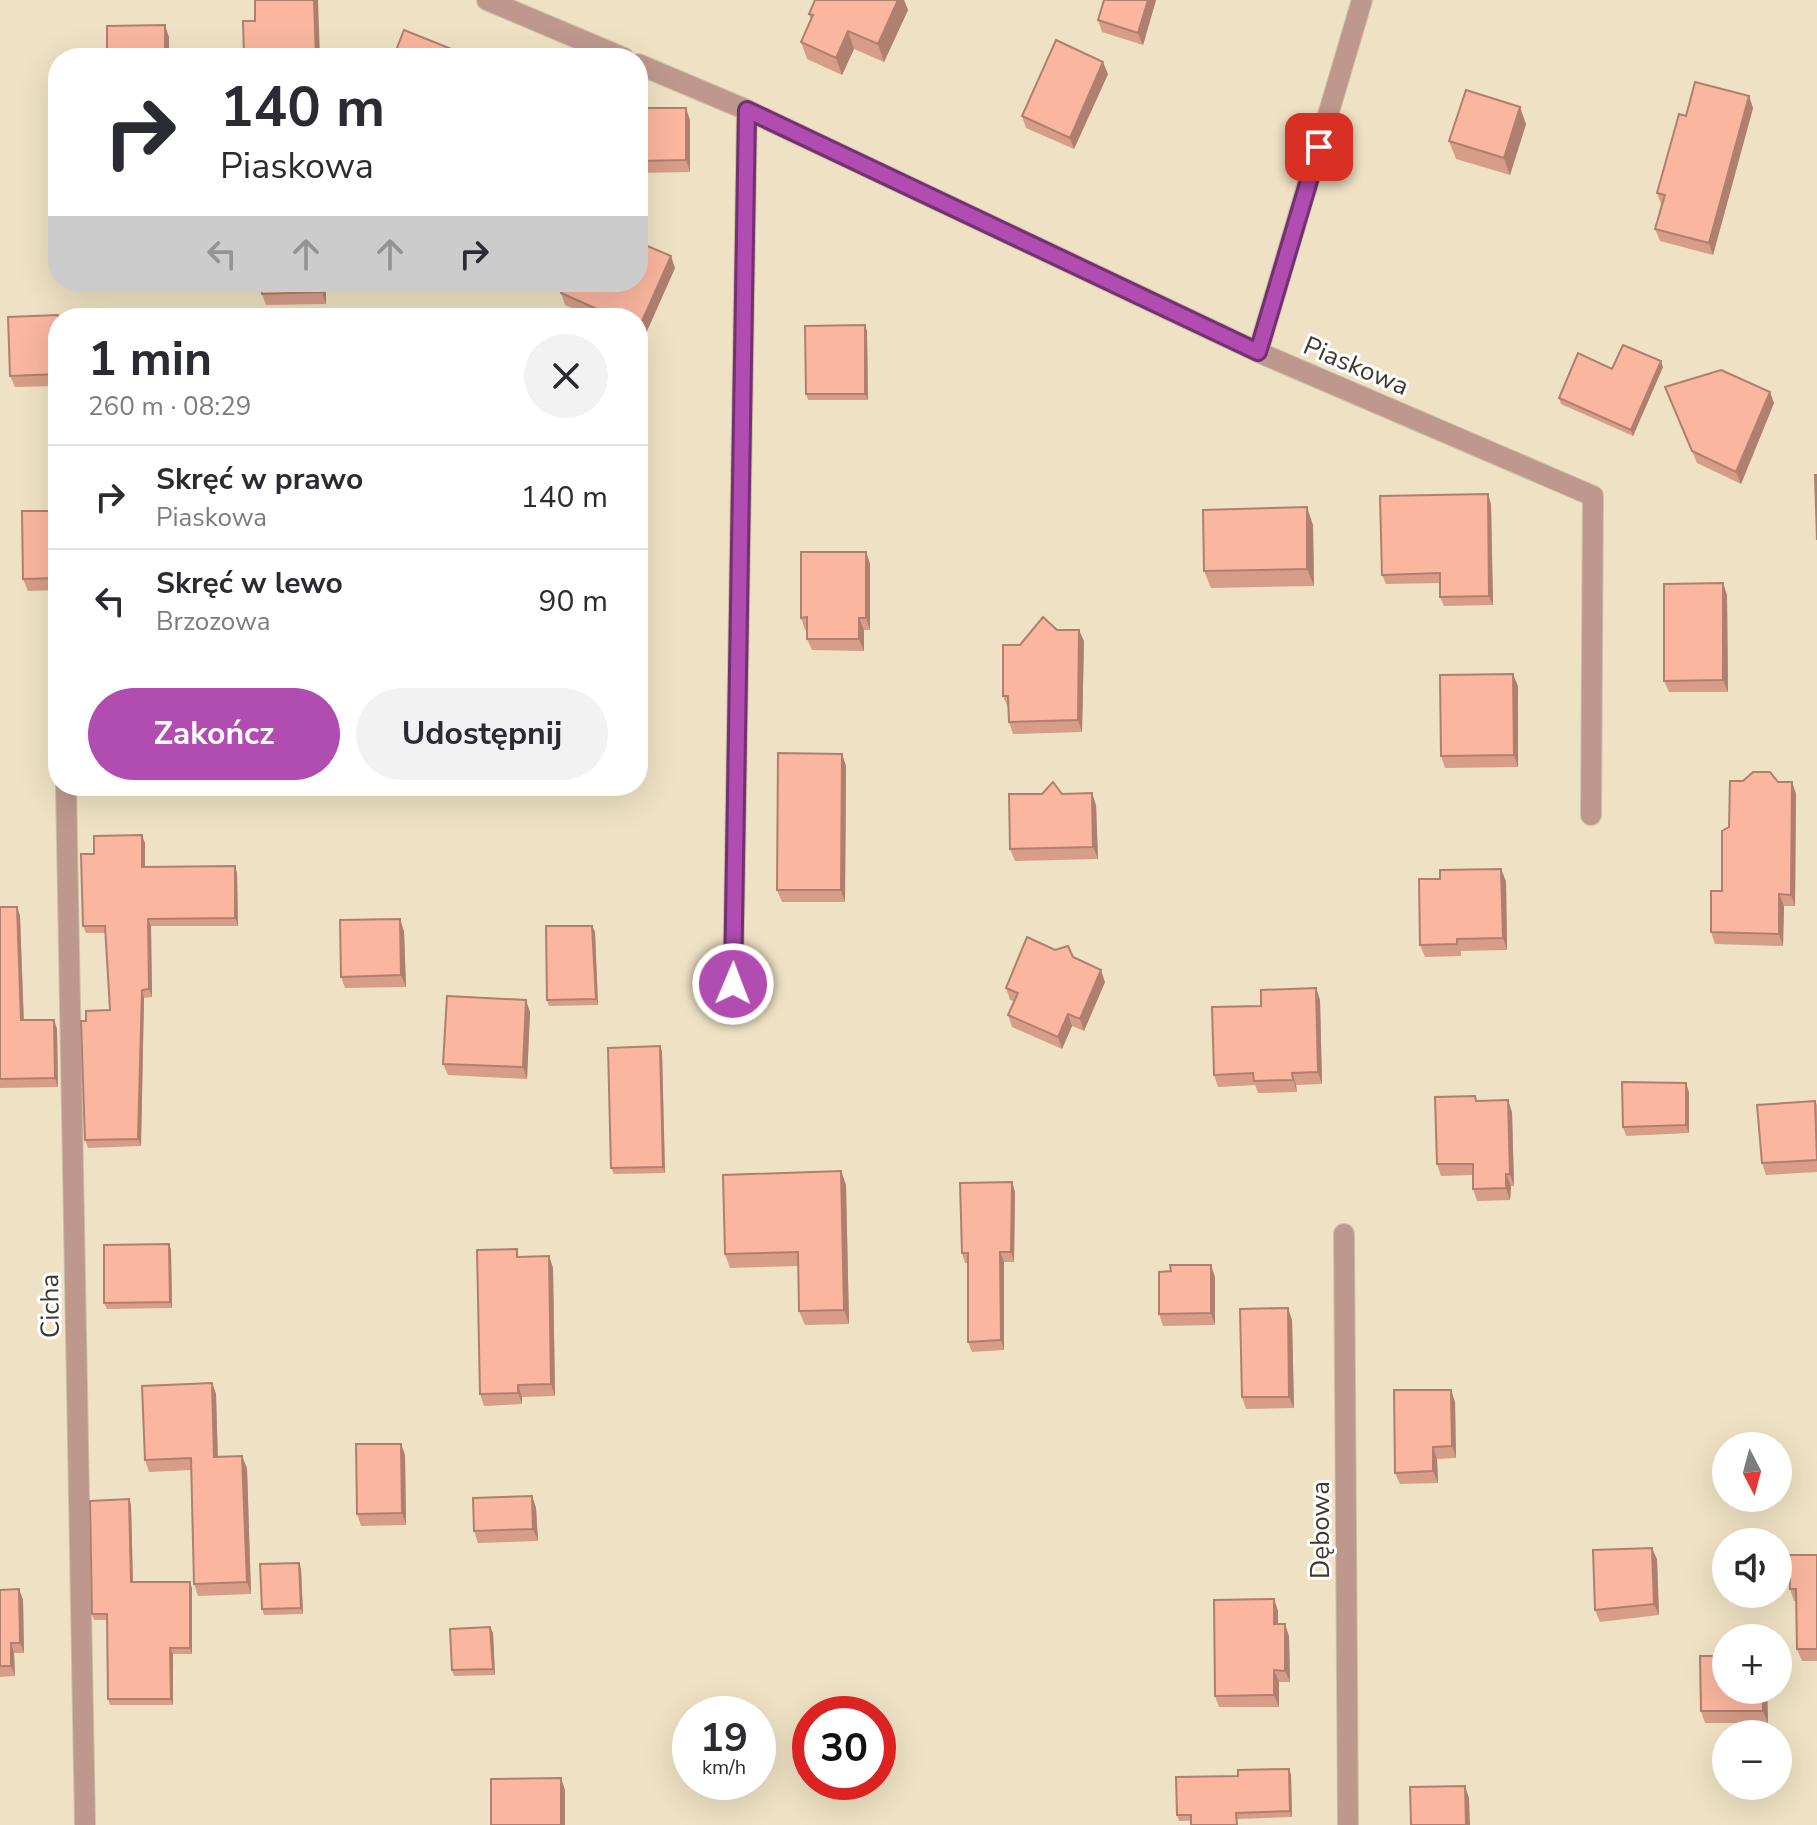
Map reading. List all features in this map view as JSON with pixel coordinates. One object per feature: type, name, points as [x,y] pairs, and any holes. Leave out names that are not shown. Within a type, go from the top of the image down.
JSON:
[{"type":"street","points":[[487,0],[600,48]]},
{"type":"street","points":[[1258,352],[1362,0]]},
{"type":"street","name":"Piaskowa","points":[[648,68],[747,110],[1258,352],[1593,496],[1591,815]]},
{"type":"street","points":[[733,984],[747,110]]},
{"type":"street","name":"Cicha","points":[[66,796],[85,1825]]},
{"type":"street","name":"Dębowa","points":[[1344,1234],[1348,1825]]},
{"type":"building","points":[[255,0],[314,0],[316,48],[244,48],[243,21],[255,21]]},
{"type":"building","points":[[815,0],[898,0],[878,44],[848,31],[836,58],[801,42],[813,15],[809,14]]},
{"type":"building","points":[[1104,0],[1148,0],[1138,33],[1098,20]]},
{"type":"building","points":[[165,25],[165,48],[107,48],[107,26]]},
{"type":"building","points":[[404,30],[449,48],[397,48]]},
{"type":"building","points":[[1056,40],[1103,62],[1070,138],[1022,116]]},
{"type":"building","points":[[1695,82],[1749,96],[1709,243],[1655,229],[1665,195],[1657,193],[1679,114],[1686,116]]},
{"type":"building","points":[[1466,90],[1520,107],[1504,158],[1449,141]]},
{"type":"building","points":[[648,108],[686,108],[686,160],[648,161]]},
{"type":"building","points":[[648,246],[671,256],[648,308],[595,308],[561,293],[648,292]]},
{"type":"building","points":[[262,292],[322,292],[262,294]]},
{"type":"building","points":[[48,315],[48,374],[10,376],[8,317]]},
{"type":"building","points":[[865,325],[865,394],[806,394],[805,326]]},
{"type":"building","points":[[1623,345],[1661,361],[1631,430],[1559,398],[1578,353],[1612,369]]},
{"type":"building","points":[[1721,370],[1770,392],[1736,472],[1692,451],[1665,387]]},
{"type":"building","points":[[1815,475],[1817,475],[1817,540]]},
{"type":"building","points":[[1488,494],[1489,596],[1440,597],[1440,573],[1382,575],[1380,496]]},
{"type":"building","points":[[1307,507],[1307,569],[1204,571],[1203,510]]},
{"type":"building","points":[[22,511],[48,511],[48,578],[23,579]]},
{"type":"building","points":[[801,552],[866,552],[866,618],[859,618],[859,639],[807,639],[807,617],[801,618]]},
{"type":"building","points":[[1723,583],[1723,680],[1664,681],[1664,584]]},
{"type":"building","points":[[1043,617],[1057,630],[1079,630],[1078,720],[1009,722],[1008,696],[1003,696],[1003,645],[1020,645]]},
{"type":"building","points":[[1513,674],[1514,755],[1441,756],[1440,675]]},
{"type":"building","points":[[778,753],[842,754],[841,890],[777,890]]},
{"type":"building","points":[[1753,772],[1770,772],[1778,782],[1792,782],[1791,895],[1779,894],[1779,934],[1711,932],[1711,891],[1722,891],[1722,831],[1729,827],[1730,781],[1743,781]]},
{"type":"building","points":[[1053,782],[1062,794],[1092,793],[1093,847],[1010,849],[1009,794],[1042,794]]},
{"type":"building","points":[[142,835],[142,867],[235,866],[235,918],[148,919],[149,989],[142,990],[138,1139],[85,1140],[81,1021],[86,1021],[86,1011],[110,1010],[105,926],[83,926],[81,854],[94,854],[94,836]]},
{"type":"building","points":[[1501,869],[1503,938],[1457,939],[1457,944],[1420,945],[1419,879],[1440,879],[1440,870]]},
{"type":"building","points":[[0,907],[17,907],[21,1020],[54,1020],[55,1078],[0,1079]]},
{"type":"building","points":[[400,919],[401,975],[341,977],[340,920]]},
{"type":"building","points":[[546,926],[592,926],[596,999],[547,1000]]},
{"type":"building","points":[[1027,937],[1055,950],[1068,946],[1073,957],[1101,970],[1080,1019],[1068,1014],[1058,1037],[1008,1015],[1018,993],[1006,988]]},
{"type":"building","points":[[1316,988],[1318,1072],[1292,1073],[1293,1080],[1254,1081],[1253,1073],[1214,1075],[1212,1007],[1261,1006],[1261,990]]},
{"type":"building","points":[[447,996],[526,1000],[523,1067],[443,1064]]},
{"type":"building","points":[[660,1046],[663,1167],[611,1168],[608,1048]]},
{"type":"building","points":[[1622,1082],[1686,1083],[1686,1125],[1623,1127]]},
{"type":"building","points":[[1475,1096],[1476,1101],[1508,1100],[1510,1174],[1506,1174],[1506,1188],[1473,1189],[1473,1164],[1437,1164],[1435,1097]]},
{"type":"building","points":[[1815,1101],[1817,1160],[1762,1163],[1757,1105]]},
{"type":"building","points":[[841,1171],[844,1310],[799,1311],[798,1252],[725,1254],[723,1175]]},
{"type":"building","points":[[1012,1182],[1011,1252],[1000,1252],[1001,1340],[968,1342],[968,1253],[962,1253],[960,1183]]},
{"type":"building","points":[[169,1244],[170,1302],[104,1303],[104,1245]]},
{"type":"building","points":[[517,1249],[517,1257],[549,1256],[551,1384],[518,1385],[518,1393],[480,1394],[477,1250]]},
{"type":"building","points":[[1170,1265],[1211,1265],[1211,1313],[1159,1314],[1159,1272],[1171,1271]]},
{"type":"building","points":[[1288,1308],[1289,1397],[1242,1397],[1240,1309]]},
{"type":"building","points":[[212,1383],[214,1457],[242,1456],[247,1582],[194,1584],[191,1458],[145,1460],[142,1386]]},
{"type":"building","points":[[1394,1390],[1451,1390],[1452,1446],[1433,1447],[1433,1471],[1395,1473]]},
{"type":"building","points":[[356,1444],[401,1444],[402,1513],[357,1514]]},
{"type":"building","points":[[532,1496],[533,1529],[474,1531],[473,1498]]},
{"type":"building","points":[[129,1499],[131,1582],[190,1582],[190,1648],[170,1648],[171,1699],[108,1699],[107,1614],[92,1614],[90,1501]]},
{"type":"building","points":[[1652,1548],[1654,1604],[1595,1610],[1593,1550]]},
{"type":"building","points":[[1792,1555],[1817,1555],[1817,1649],[1797,1649],[1796,1589],[1792,1589]]},
{"type":"building","points":[[299,1563],[301,1608],[262,1609],[260,1564]]},
{"type":"building","points":[[19,1589],[20,1643],[11,1643],[11,1666],[0,1666],[0,1590]]},
{"type":"building","points":[[1274,1599],[1274,1624],[1285,1624],[1285,1671],[1274,1670],[1274,1695],[1215,1696],[1214,1600]]},
{"type":"building","points":[[490,1627],[493,1669],[452,1670],[450,1629]]},
{"type":"building","points":[[1700,1656],[1712,1656],[1712,1704],[1763,1704],[1763,1711],[1701,1711]]},
{"type":"building","points":[[1289,1769],[1290,1811],[1236,1813],[1237,1825],[1191,1825],[1191,1815],[1177,1815],[1176,1777],[1238,1776],[1238,1770]]},
{"type":"building","points":[[561,1778],[561,1825],[491,1825],[491,1779]]},
{"type":"building","points":[[1465,1786],[1466,1825],[1411,1825],[1410,1787]]},
{"type":"route","points":[[733,984],[747,110],[1258,352],[1319,147]]}]
